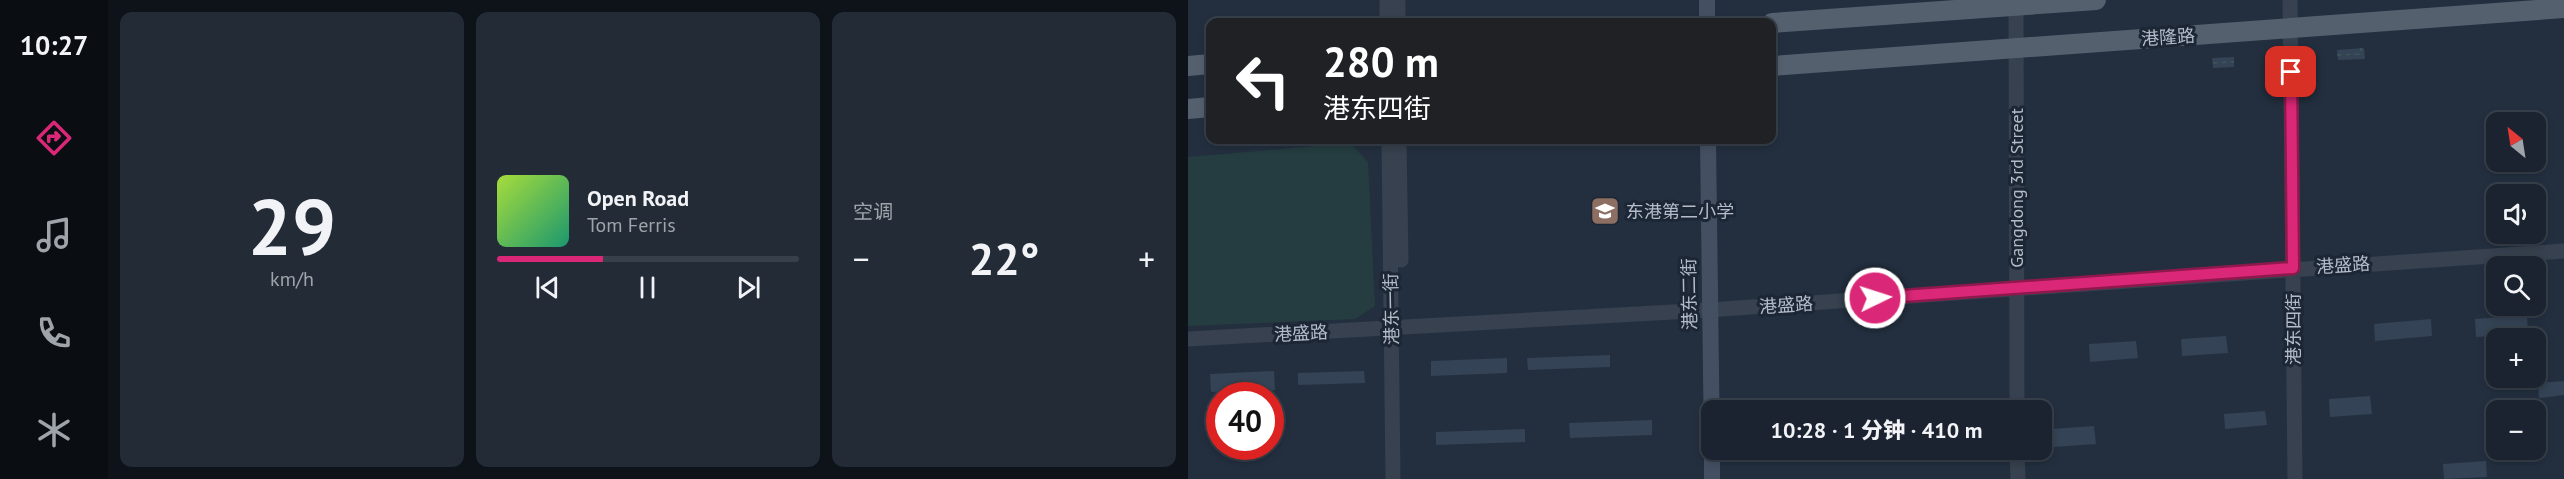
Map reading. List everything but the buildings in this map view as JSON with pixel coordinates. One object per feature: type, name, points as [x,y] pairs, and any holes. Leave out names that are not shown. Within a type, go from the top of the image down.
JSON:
[{"type":"main road","points":[[1707,0],[1707,18]]},
{"type":"main road","points":[[1776,23],[2016,3],[2096,0]]},
{"type":"main road","name":"港隆路","points":[[1776,66],[2564,8]]},
{"type":"main road","points":[[1188,66],[1206,64]]},
{"type":"main road","points":[[1188,109],[1206,107]]},
{"type":"main road","name":"港东二街","points":[[1708,144],[1711,400]]},
{"type":"main road","name":"港东二街","points":[[1712,460],[1712,479]]},
{"type":"street","points":[[1387,0],[1388,18]]},
{"type":"street","points":[[1398,0],[1398,18]]},
{"type":"street","name":"港东四街","points":[[2290,0],[2295,479]]},
{"type":"street","name":"Gangdong 3rd Street","points":[[2016,3],[2017,400]]},
{"type":"street","name":"港东一街","points":[[1389,144],[1403,479]]},
{"type":"street","name":"港东一街","points":[[1393,479],[1400,144]]},
{"type":"street","name":"港盛路","points":[[1188,339],[1709,310],[2564,251]]},
{"type":"street","points":[[2017,460],[2018,479]]},
{"type":"path","points":[[2337,55],[2361,54],[2361,48]]},
{"type":"path","points":[[2213,63],[2234,62]]},
{"type":"green space","points":[[1351,144],[1368,162],[1375,306],[1355,319],[1188,326],[1188,157]]},
{"type":"place","name":"东港第二小学","points":[[1605,211]]},
{"type":"route","points":[[1875,298],[2293,268],[2291,72]]}]
